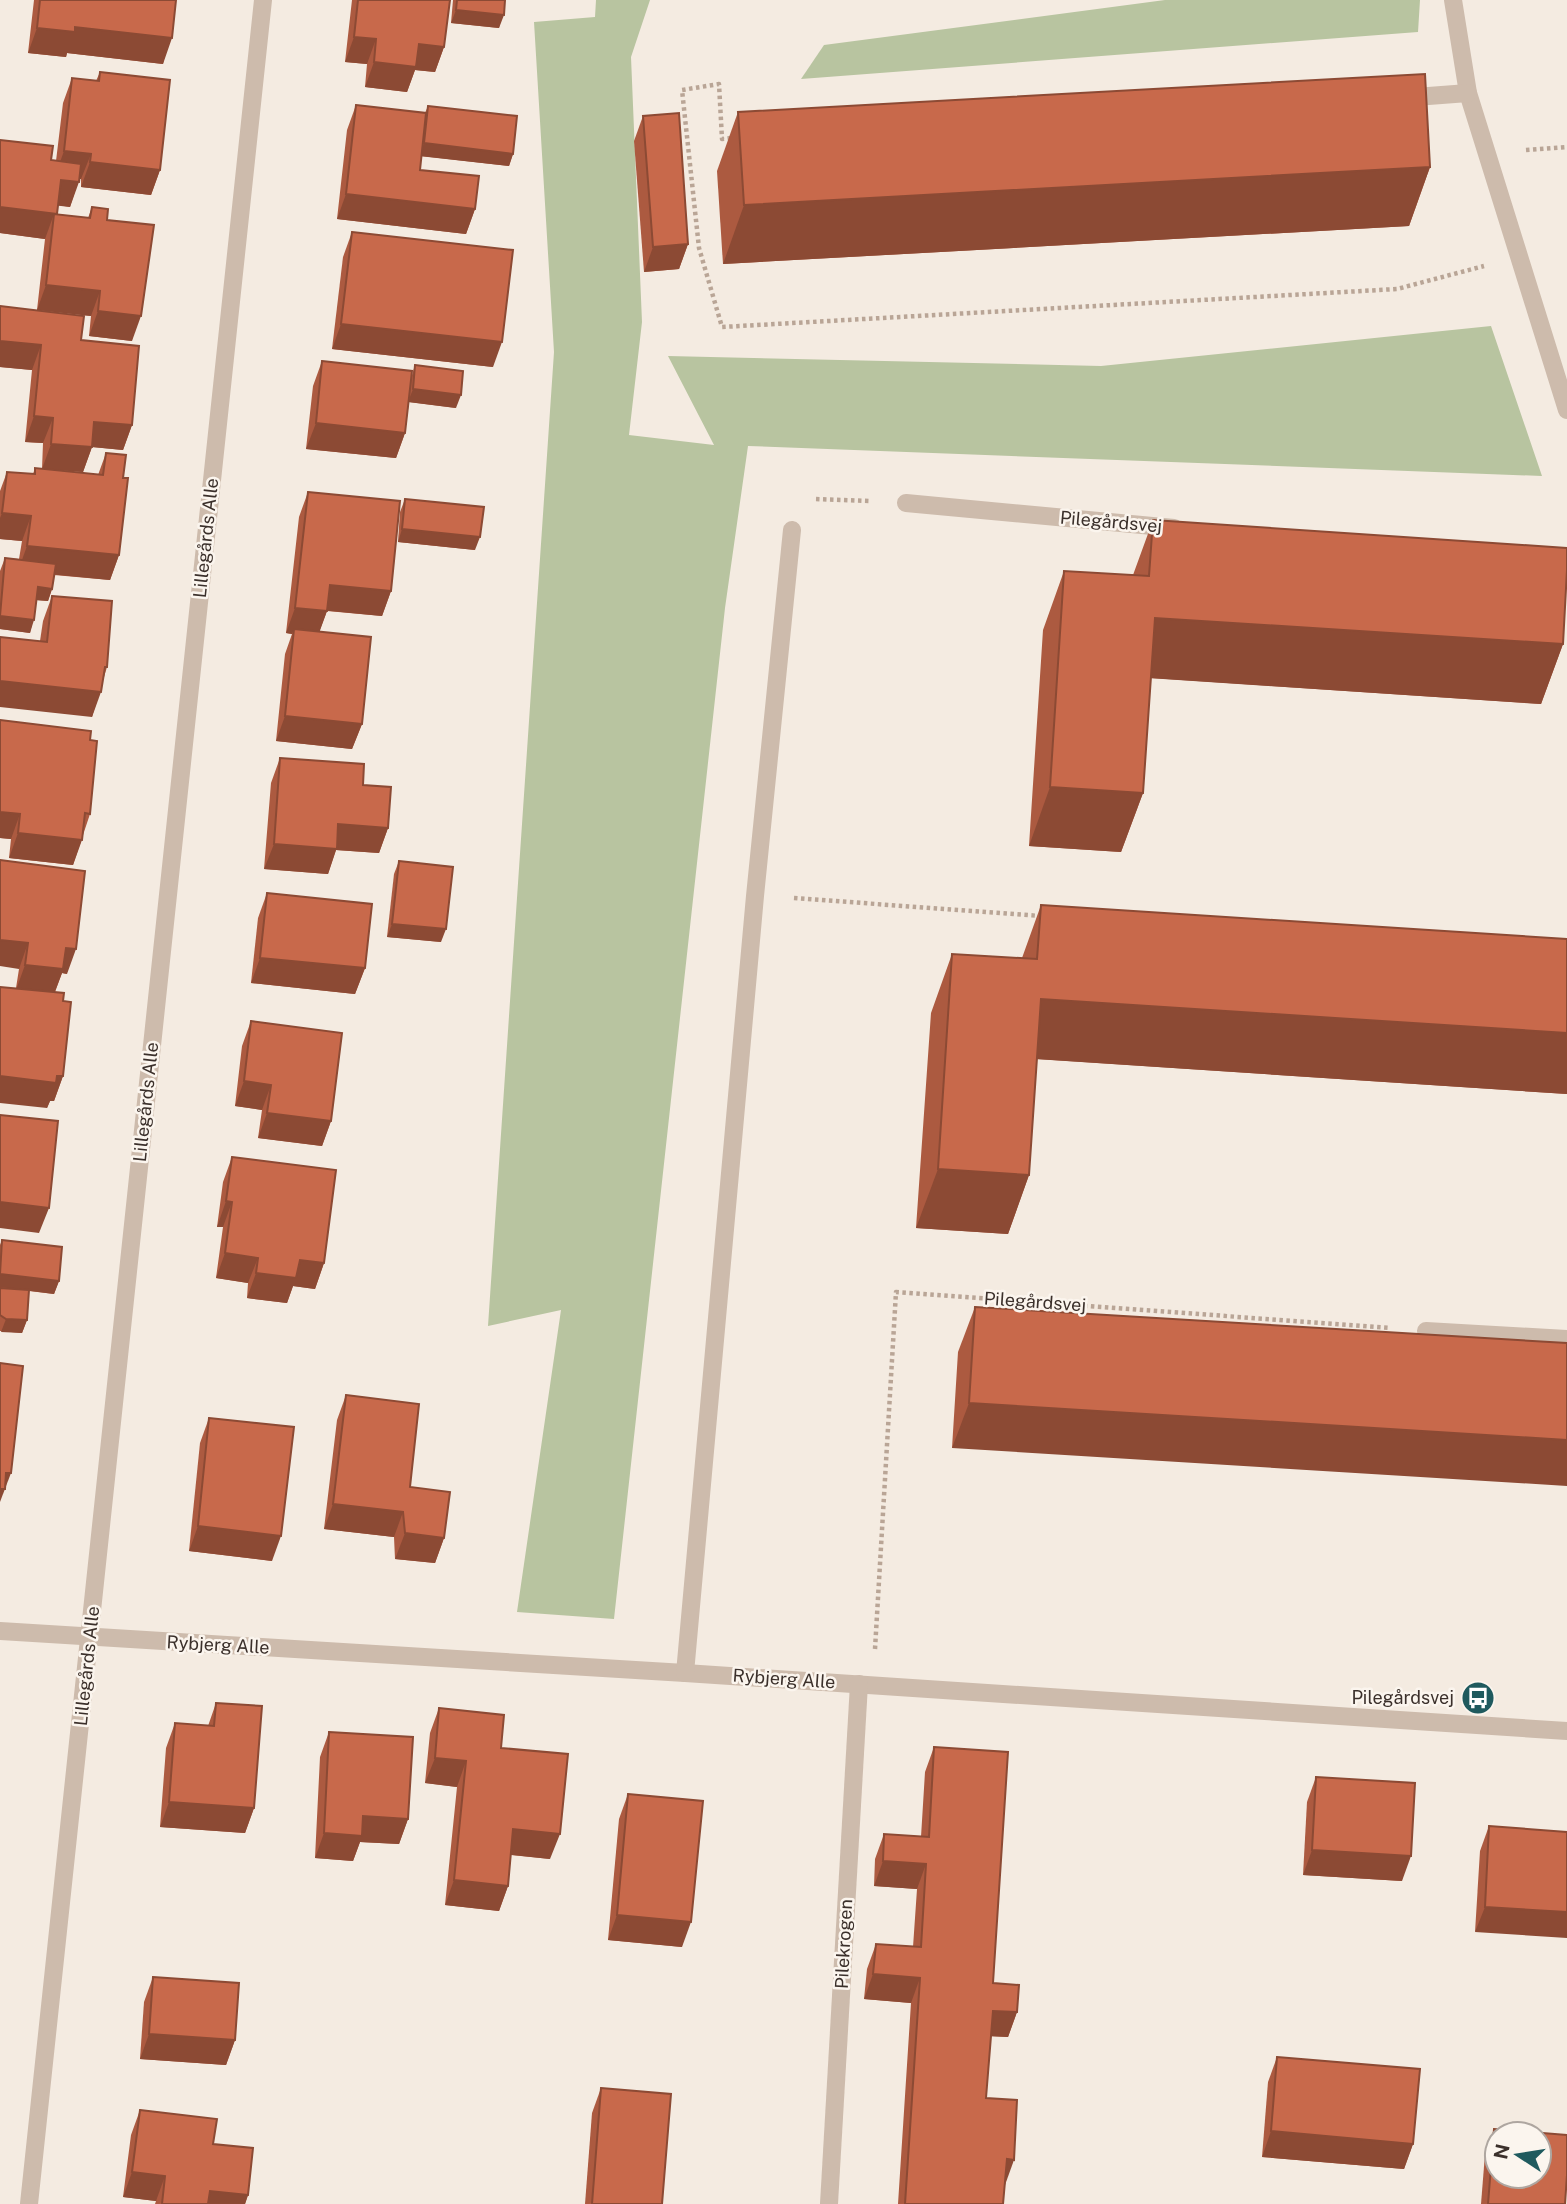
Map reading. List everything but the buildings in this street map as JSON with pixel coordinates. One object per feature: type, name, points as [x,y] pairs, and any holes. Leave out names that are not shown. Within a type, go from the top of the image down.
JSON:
[{"type":"street","name":"Lillegårds Alle","points":[[29,2204],[263,0]]},
{"type":"street","points":[[1453,0],[1468,93],[1567,410]]},
{"type":"street","points":[[1385,99],[1468,93]]},
{"type":"street","name":"Pilegårdsvej","points":[[906,503],[1192,529]]},
{"type":"street","points":[[685,1673],[755,896],[792,530]]},
{"type":"street","points":[[1426,1331],[1567,1339]]},
{"type":"street","name":"Rybjerg Alle","points":[[0,1631],[1567,1731]]},
{"type":"street","name":"Pilekrogen","points":[[830,2204],[866,1685]]},
{"type":"path","points":[[731,138],[722,139],[719,85],[682,90],[698,248],[722,327],[1397,289],[1518,255]]},
{"type":"path","points":[[792,530],[798,498],[906,503]]},
{"type":"path","points":[[755,896],[1044,916]]},
{"type":"path","name":"Pilegårdsvej","points":[[866,1685],[896,1292],[1426,1331]]},
{"type":"green space","points":[[596,0],[650,0],[631,57],[642,322],[629,435],[714,445],[668,356],[1101,366],[1491,326],[1542,476],[748,446],[725,608],[614,1619],[517,1612],[561,1310],[488,1326],[554,352],[534,22],[595,17]]},
{"type":"green space","points":[[1165,0],[1420,0],[1418,32],[801,79],[824,45]]},
{"type":"place","name":"Pilegårdsvej","points":[[1478,1698]]}]
